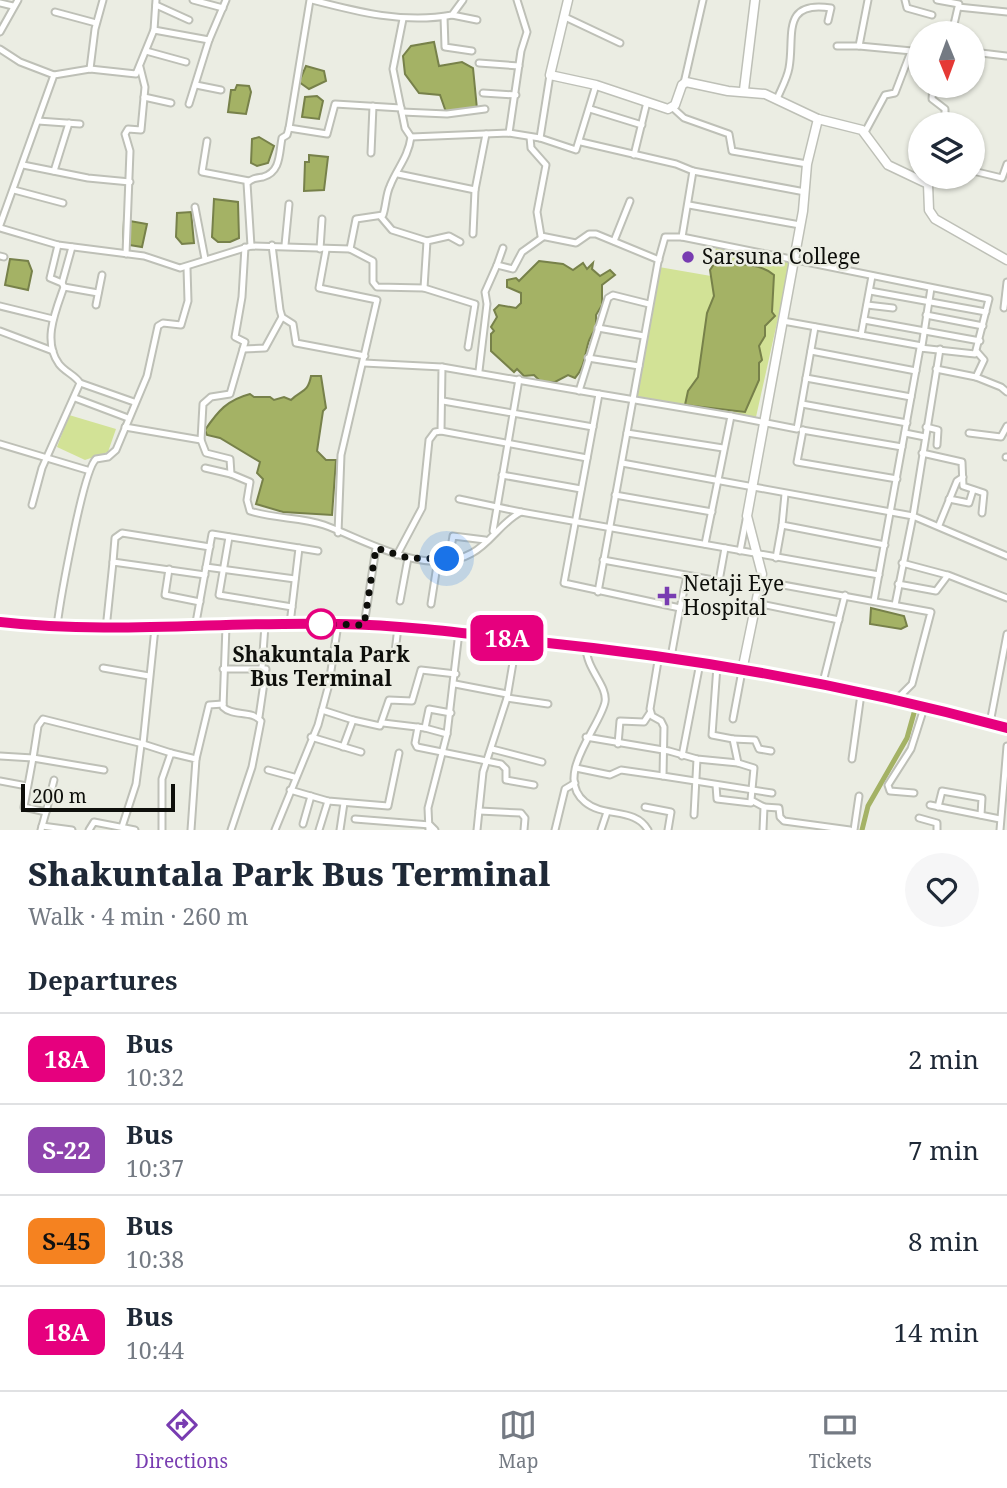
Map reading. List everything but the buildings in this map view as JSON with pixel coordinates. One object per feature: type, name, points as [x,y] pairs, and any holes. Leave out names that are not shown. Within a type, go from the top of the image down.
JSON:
[{"type":"street","points":[[0,32],[18,0]]},
{"type":"street","points":[[90,69],[96,23],[103,0]]},
{"type":"street","points":[[193,0],[223,8]]},
{"type":"street","points":[[189,104],[209,40],[226,0]]},
{"type":"street","points":[[207,141],[202,172],[249,181],[266,176],[277,167],[282,138],[287,135],[289,128],[311,0],[349,11],[403,19],[453,15],[477,20]]},
{"type":"street","points":[[453,15],[463,0]]},
{"type":"street","points":[[509,133],[527,32],[517,0]]},
{"type":"street","points":[[540,138],[550,75],[568,0]]},
{"type":"street","points":[[673,108],[684,83],[703,0]]},
{"type":"street","points":[[744,90],[755,0]]},
{"type":"street","points":[[859,46],[868,0]]},
{"type":"street","points":[[905,0],[907,8],[932,15]]},
{"type":"street","points":[[937,0],[979,9],[1007,11]]},
{"type":"street","points":[[979,0],[979,9]]},
{"type":"street","points":[[0,49],[20,62],[54,75],[90,69],[131,75],[140,67],[154,30],[156,2],[189,20]]},
{"type":"street","points":[[0,3],[13,6]]},
{"type":"street","points":[[777,99],[789,66],[792,21],[801,10],[813,4],[831,8],[828,21]]},
{"type":"street","points":[[55,12],[96,23]]},
{"type":"street","points":[[444,17],[445,47],[472,51]]},
{"type":"street","points":[[565,17],[620,43]]},
{"type":"street","points":[[403,19],[393,69],[406,132],[411,137],[509,133],[540,138],[576,150],[581,142],[596,85]]},
{"type":"street","points":[[154,30],[209,40]]},
{"type":"street","points":[[837,46],[908,51]]},
{"type":"street","points":[[146,51],[186,62]]},
{"type":"street","points":[[985,53],[1006,56]]},
{"type":"street","points":[[865,132],[885,95],[895,93],[908,61]]},
{"type":"street","points":[[480,63],[519,66]]},
{"type":"street","points":[[126,254],[130,151],[125,134],[128,128],[141,130],[144,97],[140,67]]},
{"type":"street","points":[[54,75],[0,226],[58,245],[126,254],[187,268],[205,259],[248,246],[350,249],[373,261],[374,286],[424,288],[475,304],[468,347]]},
{"type":"street","points":[[550,75],[596,85],[663,108],[673,108],[684,118],[729,134],[732,151],[807,164]]},
{"type":"street","points":[[684,83],[728,91],[744,90],[777,99],[818,119],[865,132],[874,149],[888,165],[908,173]]},
{"type":"street","points":[[196,85],[221,90]]},
{"type":"street","points":[[484,93],[516,95]]},
{"type":"street","points":[[144,97],[171,103]]},
{"type":"street","points":[[933,98],[945,108],[945,112]]},
{"type":"street","points":[[634,155],[647,102]]},
{"type":"street","points":[[289,128],[327,134],[335,104],[447,114],[485,109]]},
{"type":"street","points":[[371,153],[373,106]]},
{"type":"street","points":[[590,109],[642,125]]},
{"type":"street","points":[[740,551],[800,225],[807,164],[818,119]]},
{"type":"street","points":[[38,121],[80,124]]},
{"type":"street","points":[[54,171],[69,123]]},
{"type":"street","points":[[473,234],[475,190],[486,134]]},
{"type":"street","points":[[381,217],[390,186],[408,155],[411,137]]},
{"type":"street","points":[[530,137],[531,148],[546,164],[537,212],[539,232],[543,237]]},
{"type":"street","points":[[581,142],[676,164],[693,172],[805,192]]},
{"type":"street","points":[[985,174],[1002,178],[1007,164]]},
{"type":"street","points":[[23,165],[130,182]]},
{"type":"street","points":[[682,237],[693,172]]},
{"type":"street","points":[[398,174],[475,190]]},
{"type":"street","points":[[231,474],[232,460],[206,453],[201,440],[203,404],[211,397],[230,394],[245,342],[235,337],[248,246],[246,190],[249,181]]},
{"type":"street","points":[[928,189],[931,216],[1007,260]]},
{"type":"street","points":[[14,190],[63,203]]},
{"type":"street","points":[[614,240],[629,201]]},
{"type":"street","points":[[285,245],[289,204]]},
{"type":"street","points":[[689,205],[800,225]]},
{"type":"street","points":[[195,207],[205,259]]},
{"type":"street","points":[[381,217],[392,230],[427,241],[449,236],[460,242]]},
{"type":"street","points":[[350,249],[356,219],[381,217]]},
{"type":"street","points":[[321,219],[323,249],[319,288],[377,300],[341,454],[338,533]]},
{"type":"street","points":[[497,265],[513,270],[522,252],[543,237],[560,237],[576,243],[589,234],[614,240],[659,260]]},
{"type":"street","points":[[598,592],[649,304],[665,237],[682,237],[986,298],[989,302],[1005,308],[1007,282]]},
{"type":"street","points":[[424,288],[427,241]]},
{"type":"street","points":[[58,245],[50,278],[63,285],[98,293]]},
{"type":"street","points":[[243,349],[265,348],[282,317],[272,245]]},
{"type":"street","points":[[72,247],[53,319],[53,351],[59,364],[80,383],[134,402]]},
{"type":"street","points":[[479,371],[487,304],[485,292],[503,248]]},
{"type":"street","points":[[57,626],[67,558],[78,523],[87,470],[96,459],[113,454],[147,376],[158,326],[163,323],[181,325],[186,317],[187,268]]},
{"type":"street","points":[[96,305],[102,275]]},
{"type":"street","points":[[861,335],[873,276]]},
{"type":"street","points":[[874,601],[931,288]]},
{"type":"street","points":[[870,291],[986,312]]},
{"type":"street","points":[[579,391],[610,296],[649,304]]},
{"type":"street","points":[[783,321],[972,355],[977,352],[989,302]]},
{"type":"street","points":[[867,305],[893,309]]},
{"type":"street","points":[[0,306],[53,319]]},
{"type":"street","points":[[926,315],[983,326]]},
{"type":"street","points":[[282,317],[293,324],[296,343],[365,359],[479,371],[633,401],[902,447]]},
{"type":"street","points":[[864,320],[980,341]]},
{"type":"street","points":[[815,327],[802,404],[797,462],[897,480]]},
{"type":"street","points":[[598,328],[644,336]]},
{"type":"street","points":[[472,330],[484,332]]},
{"type":"street","points":[[0,331],[53,351]]},
{"type":"street","points":[[895,605],[913,516],[940,349]]},
{"type":"street","points":[[811,351],[916,371]]},
{"type":"street","points":[[976,377],[984,360],[977,352]]},
{"type":"street","points":[[589,358],[639,366]]},
{"type":"street","points":[[441,431],[442,367]]},
{"type":"street","points":[[936,369],[976,377],[1007,392]]},
{"type":"street","points":[[807,378],[911,397]]},
{"type":"street","points":[[493,534],[519,379]]},
{"type":"street","points":[[32,505],[48,458],[80,383]]},
{"type":"street","points":[[599,394],[564,583],[680,608]]},
{"type":"street","points":[[75,398],[128,418]]},
{"type":"street","points":[[443,401],[513,411],[593,427]]},
{"type":"street","points":[[802,404],[907,423]]},
{"type":"street","points":[[705,544],[731,416]]},
{"type":"street","points":[[969,433],[1001,437],[1007,426]]},
{"type":"street","points":[[125,427],[201,440]]},
{"type":"street","points":[[926,427],[938,430],[937,445]]},
{"type":"street","points":[[397,555],[422,508],[429,440],[435,432],[587,458]]},
{"type":"street","points":[[627,433],[723,448]]},
{"type":"street","points":[[905,433],[925,437]]},
{"type":"street","points":[[0,444],[87,470]]},
{"type":"street","points":[[922,453],[962,462],[963,486],[984,493],[982,513]]},
{"type":"street","points":[[622,463],[913,516],[1007,556]]},
{"type":"street","points":[[205,468],[250,482],[247,500],[250,511],[322,524],[338,533],[408,558],[449,559],[474,552],[509,518],[521,512]]},
{"type":"street","points":[[502,475],[581,489]]},
{"type":"street","points":[[939,525],[957,481],[963,477]]},
{"type":"street","points":[[949,499],[969,503],[973,490]]},
{"type":"street","points":[[776,558],[785,494]]},
{"type":"street","points":[[615,495],[712,512]]},
{"type":"street","points":[[459,499],[879,575]]},
{"type":"street","points":[[733,719],[761,582],[759,555],[747,516]]},
{"type":"street","points":[[782,525],[885,545]]},
{"type":"street","points":[[106,629],[115,538],[122,533],[209,547]]},
{"type":"street","points":[[195,628],[212,534],[318,551]]},
{"type":"street","points":[[449,559],[453,536],[485,540]]},
{"type":"street","points":[[229,537],[219,595],[292,607]]},
{"type":"street","points":[[290,624],[299,548]]},
{"type":"street","points":[[364,625],[376,548]]},
{"type":"street","points":[[603,560],[719,581],[725,548]]},
{"type":"street","points":[[400,601],[408,558]]},
{"type":"street","points":[[431,604],[438,559]]},
{"type":"street","points":[[113,562],[205,575]]},
{"type":"street","points":[[902,563],[948,575],[1007,598]]},
{"type":"street","points":[[206,567],[295,579]]},
{"type":"street","points":[[169,569],[165,595],[200,602]]},
{"type":"street","points":[[898,584],[936,592],[948,575]]},
{"type":"street","points":[[671,657],[687,576]]},
{"type":"street","points":[[761,582],[931,612],[912,684],[895,701]]},
{"type":"street","points":[[822,686],[845,595]]},
{"type":"street","points":[[756,603],[839,620]]},
{"type":"street","points":[[0,622],[106,629],[338,624],[459,632],[671,657],[895,701],[1007,728]]},
{"type":"street","points":[[275,830],[322,710],[335,657],[338,624]]},
{"type":"street","points":[[262,667],[265,625]]},
{"type":"street","points":[[226,626],[223,704],[227,711],[259,717]]},
{"type":"street","points":[[396,652],[398,627]]},
{"type":"street","points":[[122,827],[136,784],[155,628]]},
{"type":"street","points":[[430,828],[428,808],[451,713],[459,632]]},
{"type":"street","points":[[990,723],[1007,634]]},
{"type":"street","points":[[478,830],[483,772],[489,761],[507,696],[517,639]]},
{"type":"street","points":[[586,647],[587,662],[600,683],[605,701],[586,737],[576,768],[575,783],[579,796],[586,803],[607,812],[637,818],[648,830]]},
{"type":"street","points":[[618,744],[620,721],[644,722],[650,713],[659,655]]},
{"type":"street","points":[[682,756],[700,663]]},
{"type":"street","points":[[717,666],[712,735],[755,740],[758,749],[771,751]]},
{"type":"street","points":[[223,669],[262,667],[267,672],[259,717],[261,725],[252,767],[231,830]]},
{"type":"street","points":[[103,668],[149,676]]},
{"type":"street","points":[[383,723],[388,699],[412,701],[421,670],[456,674]]},
{"type":"street","points":[[455,684],[548,704]]},
{"type":"street","points":[[852,759],[861,694]]},
{"type":"street","points":[[191,830],[196,759],[209,705],[223,704]]},
{"type":"street","points":[[914,793],[890,791],[888,785],[911,749],[924,708]]},
{"type":"street","points":[[451,713],[429,709],[415,746],[443,754],[489,761],[504,766],[506,780],[534,785]]},
{"type":"street","points":[[322,710],[376,726],[383,723],[421,727],[447,734]]},
{"type":"street","points":[[650,713],[664,723],[663,776]]},
{"type":"street","points":[[46,812],[24,807],[38,726],[43,719],[196,759]]},
{"type":"street","points":[[344,747],[353,720]]},
{"type":"street","points":[[311,737],[361,752]]},
{"type":"street","points":[[586,737],[754,768],[751,803]]},
{"type":"street","points":[[733,739],[738,763]]},
{"type":"street","points":[[1000,830],[1005,803],[1007,747]]},
{"type":"street","points":[[492,749],[542,762]]},
{"type":"street","points":[[290,790],[328,801],[383,807],[390,803],[399,752]]},
{"type":"street","points":[[162,830],[162,779],[171,753]]},
{"type":"street","points":[[0,756],[33,758],[104,770]]},
{"type":"street","points":[[694,815],[697,759]]},
{"type":"street","points":[[576,768],[610,775],[621,771],[663,776],[772,793]]},
{"type":"street","points":[[268,770],[294,777]]},
{"type":"street","points":[[54,780],[41,828],[72,830]]},
{"type":"street","points":[[0,781],[27,786]]},
{"type":"street","points":[[555,830],[565,789],[575,783]]},
{"type":"street","points":[[716,785],[717,799],[779,808],[780,817],[784,821],[852,830],[859,796]]},
{"type":"street","points":[[937,807],[942,791],[982,798],[981,815]]},
{"type":"street","points":[[303,824],[311,796]]},
{"type":"street","points":[[319,830],[328,801]]},
{"type":"street","points":[[340,830],[345,803]]},
{"type":"street","points":[[930,805],[1000,819]]},
{"type":"street","points":[[380,820],[383,807]]},
{"type":"street","points":[[645,807],[671,812],[668,830]]},
{"type":"street","points":[[763,830],[764,807]]},
{"type":"street","points":[[479,811],[521,813],[525,818],[524,830]]},
{"type":"street","points":[[601,830],[607,812]]},
{"type":"street","points":[[305,816],[322,820]]},
{"type":"street","points":[[355,818],[435,830]]},
{"type":"street","points":[[919,818],[937,823],[937,830]]},
{"type":"street","points":[[89,830],[94,822],[135,830]]},
{"type":"shaded area","points":[[434,42],[439,66],[462,62],[473,68],[477,109],[446,112],[440,95],[419,93],[405,74],[403,56],[411,46]]},
{"type":"shaded area","points":[[306,66],[324,71],[326,81],[309,89],[299,82]]},
{"type":"shaded area","points":[[237,85],[249,86],[251,92],[246,114],[228,112],[231,90],[235,90]]},
{"type":"shaded area","points":[[317,96],[323,101],[319,119],[302,117],[305,97]]},
{"type":"shaded area","points":[[259,137],[274,146],[268,163],[257,166],[251,163],[252,139]]},
{"type":"shaded area","points":[[309,155],[328,157],[324,190],[304,191],[305,162],[309,162]]},
{"type":"shaded area","points":[[214,199],[238,202],[239,238],[230,242],[218,242],[212,237]]},
{"type":"shaded area","points":[[191,212],[194,243],[182,244],[176,237],[177,213]]},
{"type":"shaded area","points":[[124,220],[147,224],[142,247],[123,244]]},
{"type":"shaded area","points":[[716,247],[791,260],[756,417],[636,396],[659,267],[711,276]]},
{"type":"shaded area","points":[[718,258],[725,264],[757,267],[774,275],[772,312],[775,316],[765,326],[765,336],[759,346],[762,360],[759,363],[759,380],[745,412],[685,405],[688,391],[698,377],[707,313],[714,296],[710,270]]},
{"type":"shaded area","points":[[10,259],[28,261],[32,271],[28,290],[5,285]]},
{"type":"shaded area","points":[[539,261],[563,264],[573,270],[583,263],[587,269],[593,263],[592,269],[600,276],[610,270],[615,275],[602,285],[602,305],[596,315],[596,329],[589,340],[582,366],[575,378],[568,375],[555,382],[541,382],[534,375],[524,376],[517,369],[514,372],[491,351],[491,334],[494,331],[491,327],[497,317],[494,310],[499,305],[516,308],[521,303],[521,293],[507,287],[507,280],[516,278],[519,281]]},
{"type":"shaded area","points":[[311,376],[321,376],[326,408],[323,411],[317,451],[326,460],[336,460],[332,515],[283,512],[256,504],[263,479],[257,473],[260,462],[220,438],[207,435],[205,430],[219,412],[235,399],[250,394],[274,400],[284,397],[291,400],[306,388]]},
{"type":"shaded area","points":[[69,415],[116,429],[108,452],[85,460],[57,447]]},
{"type":"shaded area","points":[[871,608],[904,616],[907,626],[901,629],[870,624]]},
{"type":"waterway","points":[[862,830],[868,806],[907,738],[914,713]]},
{"type":"bus line","name":"18A","points":[[0,622],[96,629],[338,624],[456,631],[659,655],[849,691],[1007,728]]},
{"type":"place","name":"Sarsuna College","points":[[688,257]]},
{"type":"place","name":"Netaji Eye Hospital","points":[[667,596]]},
{"type":"place","name":"Shakuntala Park Bus Terminal","points":[[321,624]]},
{"type":"route","points":[[321,624],[364,625],[376,548],[408,558],[447,559]]}]
